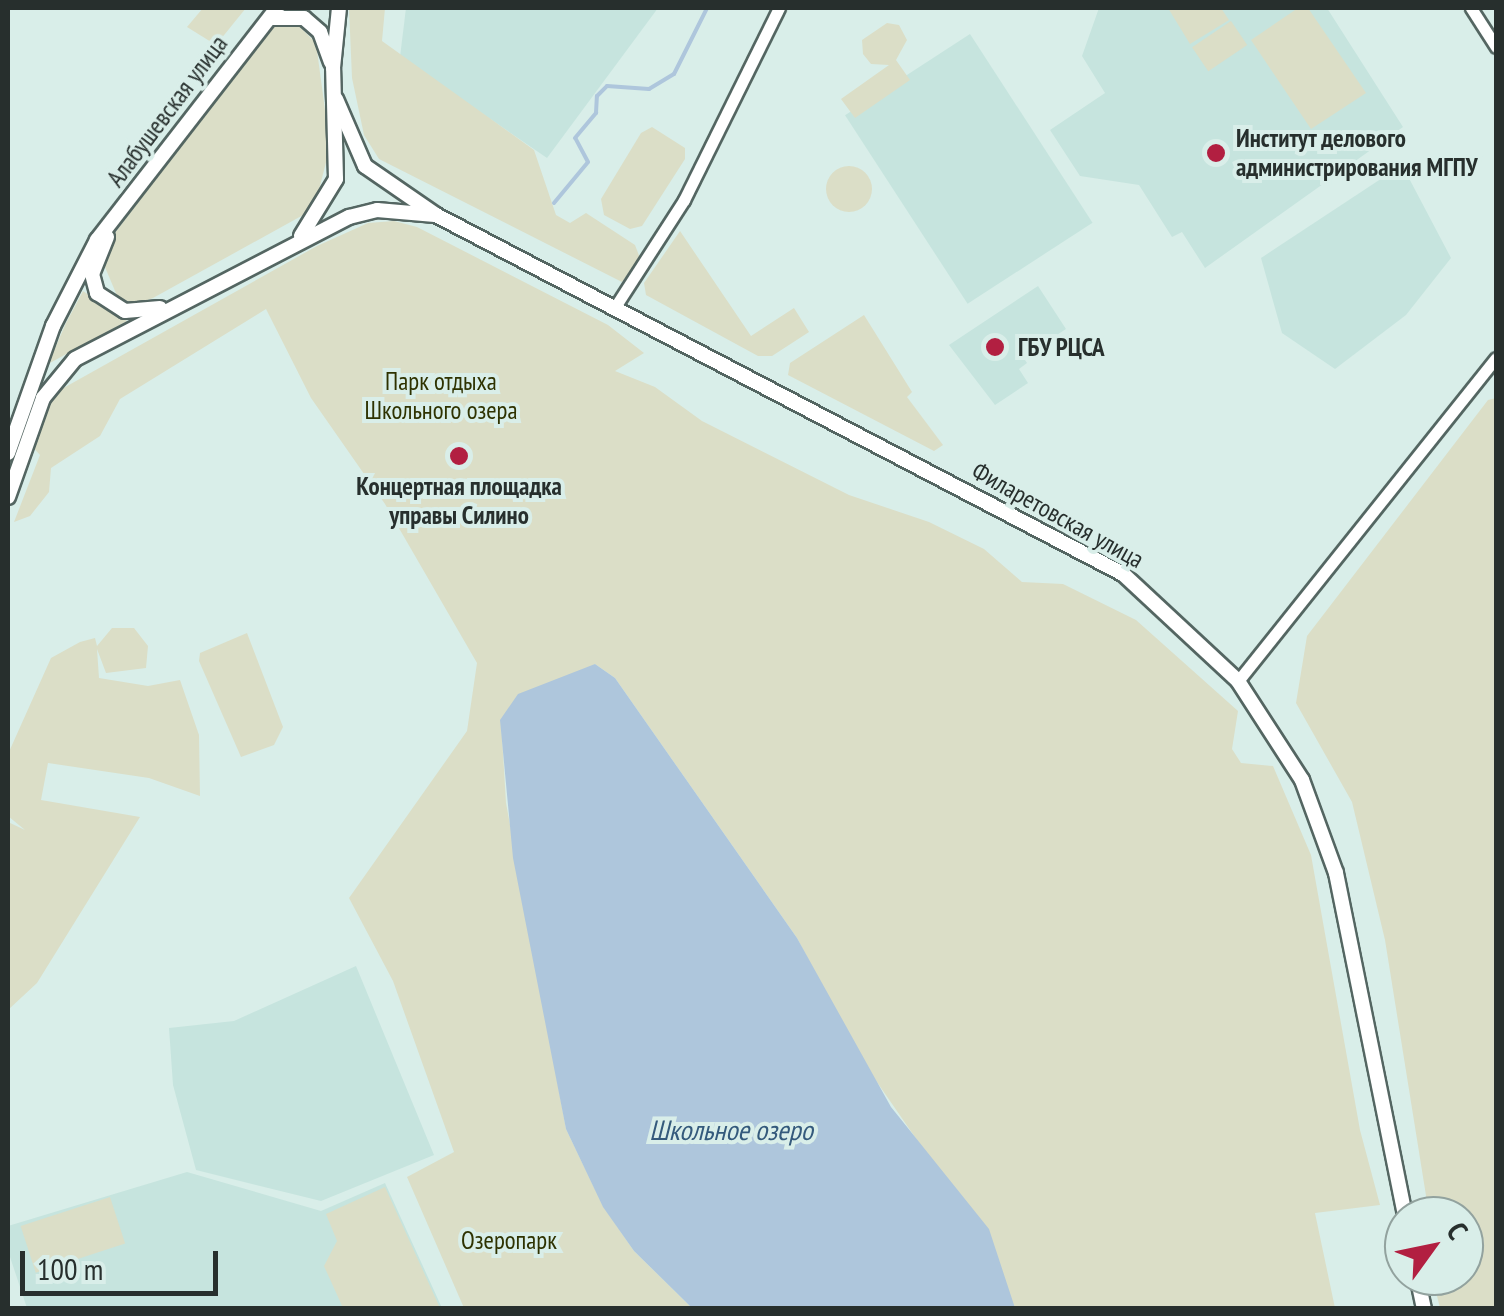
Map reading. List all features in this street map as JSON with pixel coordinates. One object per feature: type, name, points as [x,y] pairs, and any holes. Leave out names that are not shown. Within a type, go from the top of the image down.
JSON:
[{"type":"street","name":"Алабушевская улица","points":[[8,453],[77,274],[257,27],[277,8]]},
{"type":"street","name":"Алабушевская улица","points":[[8,496],[54,377],[173,306],[298,240],[336,179],[333,68],[339,8]]},
{"type":"street","points":[[616,307],[684,200],[779,8]]},
{"type":"street","points":[[1471,8],[1496,47]]},
{"type":"street","name":"Алабушевская улица","points":[[257,27],[276,13],[304,18],[320,32],[333,68]]},
{"type":"street","name":"Филаретовская улица","points":[[336,98],[365,166],[436,215],[1123,574],[1238,681],[1302,780],[1336,874],[1400,1196]]},
{"type":"street","name":"Филаретовская улица","points":[[298,240],[377,210],[436,215]]},
{"type":"street","name":"Алабушевская улица","points":[[112,222],[92,274],[97,292],[125,311],[173,306]]},
{"type":"street","points":[[1238,681],[1496,358]]},
{"type":"shaded area","points":[[406,8],[658,8],[547,158],[400,57]]},
{"type":"shaded area","name":"Институт делового администрирования МГПУ","points":[[1099,8],[1327,8],[1403,127],[1205,268],[1182,232],[1172,237],[1139,185],[1080,176],[1050,130],[1105,93],[1082,56]]},
{"type":"shaded area","points":[[970,34],[1093,223],[968,304],[845,115]]},
{"type":"shaded area","points":[[1402,165],[1451,258],[1406,315],[1335,369],[1282,333],[1261,258]]},
{"type":"shaded area","name":"ГБУ РЦСА","points":[[1038,286],[1066,329],[1023,357],[1027,363],[1019,369],[1028,383],[995,405],[949,345]]},
{"type":"shaded area","points":[[356,966],[434,1155],[321,1201],[196,1170],[173,1085],[169,1028],[234,1021]]},
{"type":"shaded area","points":[[187,1172],[321,1211],[385,1183],[442,1308],[27,1308],[8,1251],[8,1226]]},
{"type":"green space","points":[[203,8],[246,8],[216,45],[187,27]]},
{"type":"green space","points":[[349,8],[385,8],[382,41],[534,150],[556,215],[570,223],[586,213],[635,245],[640,258],[622,282],[379,159],[364,135],[352,78]]},
{"type":"green space","points":[[1168,8],[1221,8],[1229,20],[1190,44]]},
{"type":"green space","points":[[1298,8],[1308,8],[1366,93],[1311,129],[1251,40]]},
{"type":"green space","points":[[1231,21],[1247,45],[1208,71],[1192,47]]},
{"type":"green space","points":[[282,22],[299,26],[316,43],[330,147],[314,209],[153,298],[136,304],[118,298],[102,260],[115,233],[268,28]]},
{"type":"green space","points":[[887,23],[899,25],[907,40],[896,60],[910,80],[855,118],[841,99],[889,65],[871,64],[863,54],[862,40]]},
{"type":"green space","points":[[652,127],[685,148],[685,159],[642,226],[630,229],[604,215],[601,199],[641,133]]},
{"type":"green space","points":[[849,166],[866,172],[872,189],[866,206],[849,212],[832,206],[826,189],[832,172]]},
{"type":"green space","points":[[394,221],[417,227],[608,325],[644,353],[615,371],[655,387],[702,421],[849,495],[929,522],[984,549],[1022,582],[1063,584],[1136,620],[1238,711],[1232,749],[1241,763],[1273,766],[1311,855],[1360,1130],[1380,1205],[1315,1213],[1335,1308],[1015,1308],[928,1156],[859,1056],[797,938],[615,678],[595,664],[501,720],[506,803],[566,1129],[603,1206],[634,1251],[692,1308],[464,1308],[407,1177],[454,1152],[393,981],[349,898],[467,731],[477,663],[385,504],[311,398],[266,309],[120,399],[100,436],[51,468],[49,492],[30,516],[14,522],[40,455],[30,444],[51,395],[317,246],[368,223]]},
{"type":"green space","points":[[680,231],[751,336],[794,308],[809,332],[772,356],[758,356],[646,295],[644,283]]},
{"type":"green space","points":[[83,291],[127,321],[48,364],[66,323]]},
{"type":"green space","points":[[864,315],[912,392],[907,397],[943,445],[934,451],[788,375],[790,363]]},
{"type":"green space","points":[[1496,398],[1496,1308],[1440,1308],[1437,1296],[1484,1296],[1484,1196],[1426,1196],[1385,940],[1352,802],[1296,703],[1307,636],[1488,400]]},
{"type":"green space","points":[[112,628],[134,628],[148,646],[146,668],[106,673],[97,649],[99,678],[148,686],[180,680],[199,735],[200,796],[149,778],[48,763],[41,800],[140,817],[37,983],[8,1010],[8,822],[25,830],[8,816],[8,754],[51,658],[95,638],[97,646]]},
{"type":"green space","points":[[247,633],[283,727],[274,745],[241,757],[199,661],[200,653]]},
{"type":"green space","points":[[385,1187],[440,1308],[343,1308],[324,1266],[337,1241],[326,1214]]},
{"type":"green space","points":[[110,1197],[125,1244],[36,1273],[21,1226]]},
{"type":"water","name":"Школьное озеро","points":[[595,664],[615,678],[797,938],[891,1107],[989,1229],[1015,1308],[692,1308],[634,1251],[603,1207],[566,1129],[513,858],[500,720],[518,694]]},
{"type":"waterway","points":[[554,203],[588,162],[575,138],[596,113],[597,96],[607,86],[649,89],[674,74],[707,8]]},
{"type":"place","name":"Институт делового администрирования МГПУ","points":[[1216,153]]},
{"type":"place","name":"ГБУ РЦСА","points":[[995,347]]},
{"type":"place","name":"Концертная площадка управы Силино","points":[[459,456]]},
{"type":"park label","name":"Парк отдыха Школьного озера","points":[[441,396]]},
{"type":"park label","name":"Озеропарк","points":[[509,1240]]}]
